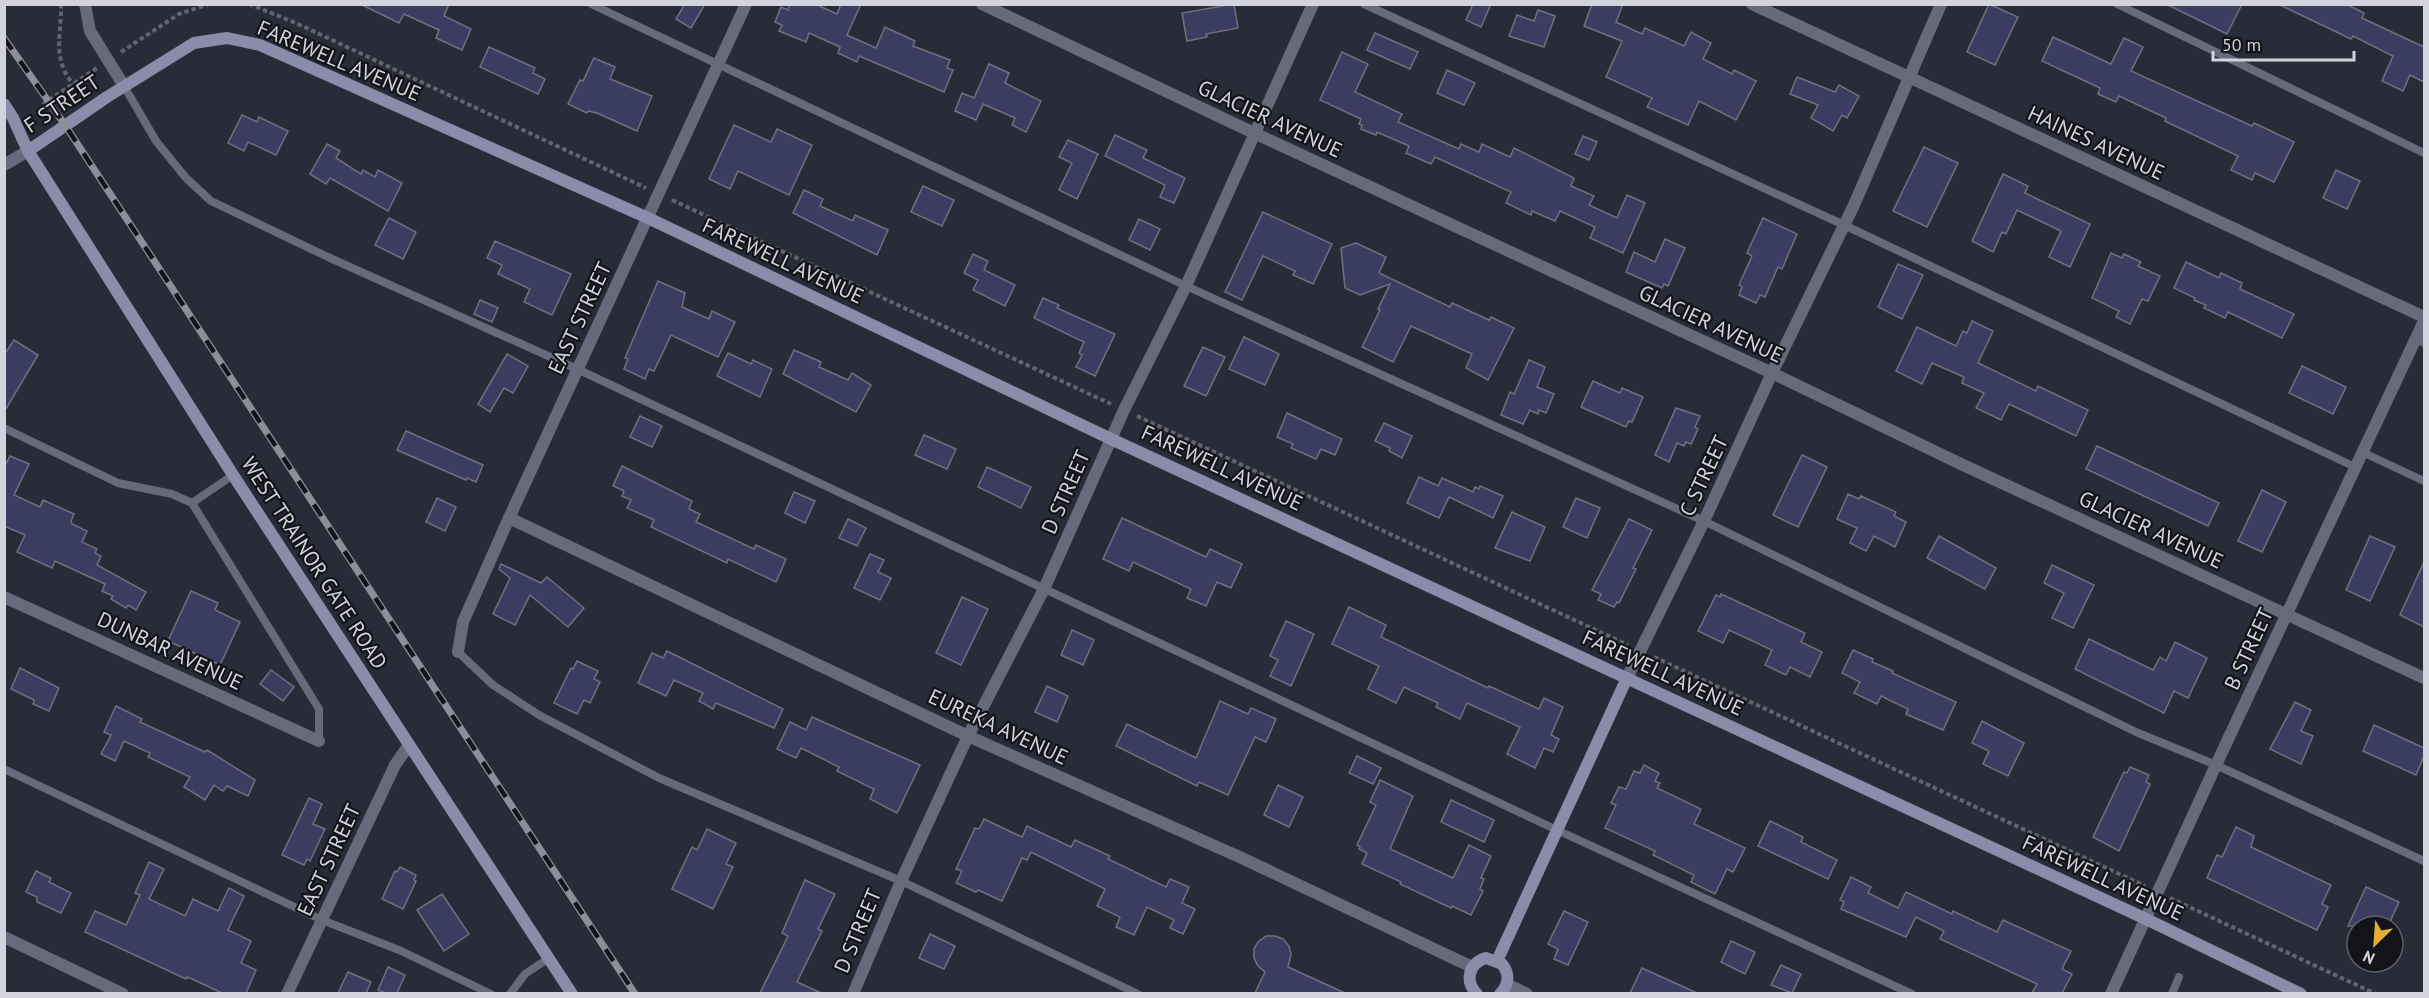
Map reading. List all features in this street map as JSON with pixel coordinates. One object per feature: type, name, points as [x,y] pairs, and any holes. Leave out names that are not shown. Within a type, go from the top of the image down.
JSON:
[{"type":"street","name":"F STREET","points":[[4,165],[124,86],[90,30],[85,4]]},
{"type":"street","name":"EAST STREET","points":[[458,652],[463,622],[509,518],[746,4]]},
{"type":"street","name":"GLACIER AVENUE","points":[[982,4],[1772,373],[1963,465],[2424,678]]},
{"type":"street","name":"D STREET","points":[[853,993],[901,881],[968,736],[1044,589],[1124,410],[1186,286],[1313,4]]},
{"type":"street","name":"HAINES AVENUE","points":[[1752,4],[2424,317]]},
{"type":"street","name":"C STREET","points":[[1497,961],[1627,678],[1642,651],[1844,225],[1941,4]]},
{"type":"street","name":"FAREWELL AVENUE","points":[[124,86],[194,43],[227,38],[260,45],[648,218],[1111,439],[2301,993]]},
{"type":"street","name":"WEST TRAINOR GATE ROAD","points":[[4,104],[28,151],[233,475],[572,993]]},
{"type":"street","name":"B STREET","points":[[2112,993],[2362,452],[2420,341],[2424,321]]},
{"type":"street","name":"EUREKA AVENUE","points":[[509,518],[968,736],[1244,859],[1472,967]]},
{"type":"street","name":"DUNBAR AVENUE","points":[[4,597],[319,741]]},
{"type":"street","name":"EAST STREET","points":[[287,993],[395,765],[409,745]]},
{"type":"street","points":[[4,937],[123,993]]},
{"type":"street","points":[[1478,993],[1469,980],[1472,967],[1486,958],[1497,961],[1505,968],[1503,989],[1527,993]]},
{"type":"lane","points":[[591,4],[1186,286],[1704,521],[2136,732],[2216,765],[2424,861]]},
{"type":"lane","points":[[1364,4],[1844,225],[2355,467]]},
{"type":"lane","points":[[2117,4],[2424,153]]},
{"type":"lane","points":[[124,86],[156,141],[186,178],[211,201],[328,257],[577,369],[1557,830],[1912,993]]},
{"type":"lane","points":[[4,428],[118,483],[172,494],[192,503],[320,709],[319,741]]},
{"type":"lane","points":[[2362,452],[2424,481]]},
{"type":"lane","points":[[192,503],[233,475]]},
{"type":"lane","points":[[458,652],[494,685],[539,715],[659,778],[901,881],[1138,993]]},
{"type":"lane","points":[[4,769],[322,921],[399,950],[490,993]]},
{"type":"lane","points":[[510,993],[525,974],[549,958]]},
{"type":"lane","points":[[2172,993],[2179,977]]},
{"type":"path","points":[[60,4],[60,59],[64,73],[73,84]]},
{"type":"path","points":[[43,104],[179,14],[209,4]]},
{"type":"path","points":[[249,4],[307,28],[2376,993]]},
{"type":"building","points":[[360,4],[449,4],[444,16],[471,29],[462,50],[436,38],[439,30],[404,14],[399,23]]},
{"type":"building","points":[[685,4],[705,4],[691,28],[676,19]]},
{"type":"building","points":[[790,4],[815,4],[837,14],[841,4],[861,4],[847,35],[876,48],[885,27],[915,41],[913,46],[950,60],[947,68],[953,70],[944,92],[859,56],[857,62],[838,53],[840,47],[809,33],[806,42],[779,31],[782,25],[775,22],[781,7],[788,10]]},
{"type":"building","points":[[1234,4],[1238,28],[1206,34],[1207,37],[1187,41],[1182,13]]},
{"type":"building","points":[[1473,4],[1491,4],[1481,27],[1466,20]]},
{"type":"building","points":[[1592,4],[1623,4],[1616,22],[1642,34],[1645,28],[1684,46],[1691,32],[1711,43],[1703,59],[1732,74],[1734,70],[1756,81],[1736,120],[1699,101],[1688,125],[1647,107],[1652,98],[1606,77],[1622,41],[1584,26]]},
{"type":"building","points":[[1989,4],[2018,17],[1995,65],[1967,52]]},
{"type":"building","points":[[2166,4],[2242,4],[2227,34]]},
{"type":"building","points":[[2278,4],[2346,4],[2364,13],[2362,18],[2424,47],[2424,82],[2410,75],[2403,91],[2382,81],[2393,56],[2353,36],[2351,39]]},
{"type":"building","points":[[1538,10],[1555,16],[1544,47],[1509,36],[1517,15],[1534,21]]},
{"type":"building","points":[[1375,33],[1418,52],[1410,69],[1367,50]]},
{"type":"building","points":[[2053,37],[2111,64],[2124,38],[2143,47],[2131,71],[2252,126],[2254,123],[2294,142],[2274,182],[2255,173],[2252,180],[2231,170],[2238,156],[2119,96],[2116,102],[2098,94],[2100,88],[2042,61]]},
{"type":"building","points":[[489,47],[535,68],[533,73],[545,79],[538,94],[480,67]]},
{"type":"building","points":[[1342,52],[1368,64],[1355,92],[1402,114],[1398,122],[1459,149],[1461,144],[1479,152],[1482,144],[1510,157],[1514,148],[1574,178],[1571,186],[1594,196],[1589,205],[1617,218],[1627,195],[1645,203],[1623,253],[1590,238],[1595,227],[1560,211],[1555,221],[1532,211],[1531,215],[1506,203],[1511,192],[1435,157],[1431,164],[1406,153],[1409,146],[1377,132],[1376,135],[1361,129],[1362,125],[1359,124],[1361,119],[1320,100]]},
{"type":"building","points":[[594,58],[615,67],[610,79],[652,96],[637,131],[597,113],[588,111],[587,113],[568,104]]},
{"type":"building","points":[[989,64],[1009,73],[1005,83],[1041,101],[1026,132],[1012,125],[1015,118],[983,104],[976,120],[955,111],[962,93],[974,98]]},
{"type":"building","points":[[1447,70],[1475,83],[1464,105],[1437,93]]},
{"type":"building","points":[[1797,77],[1835,92],[1839,85],[1859,96],[1847,118],[1842,115],[1833,131],[1811,118],[1818,105],[1790,94]]},
{"type":"building","points":[[242,115],[257,122],[259,117],[288,131],[276,155],[248,142],[244,151],[228,143]]},
{"type":"building","points":[[734,125],[771,142],[777,129],[812,145],[789,195],[738,171],[730,189],[709,179]]},
{"type":"building","points":[[1115,135],[1147,150],[1143,158],[1185,178],[1174,203],[1160,197],[1165,185],[1105,156]]},
{"type":"building","points":[[1583,136],[1597,142],[1589,160],[1575,154]]},
{"type":"building","points":[[1068,140],[1098,154],[1077,199],[1059,190],[1072,163],[1059,157]]},
{"type":"building","points":[[327,144],[340,151],[336,158],[361,174],[363,170],[375,177],[378,170],[402,183],[388,211],[330,178],[326,184],[310,174]]},
{"type":"building","points":[[1924,147],[1958,163],[1927,227],[1893,211]]},
{"type":"building","points":[[2336,170],[2360,181],[2347,209],[2323,198]]},
{"type":"building","points":[[2003,174],[2028,186],[2025,193],[2090,224],[2070,267],[2049,257],[2061,231],[2017,210],[2006,234],[2002,232],[1993,252],[1972,241]]},
{"type":"building","points":[[923,186],[954,200],[942,226],[911,212]]},
{"type":"building","points":[[804,190],[823,199],[820,206],[853,221],[855,215],[888,230],[877,255],[793,213]]},
{"type":"building","points":[[1263,212],[1332,244],[1313,284],[1293,275],[1295,271],[1263,256],[1242,300],[1225,292]]},
{"type":"building","points":[[389,218],[416,232],[403,259],[375,245]]},
{"type":"building","points":[[1763,218],[1797,234],[1782,269],[1778,267],[1765,297],[1760,295],[1756,303],[1739,295],[1742,287],[1739,285],[1752,256],[1747,253]]},
{"type":"building","points":[[1139,219],[1160,229],[1150,250],[1129,240]]},
{"type":"building","points":[[1665,239],[1685,248],[1668,286],[1664,284],[1662,288],[1626,272],[1634,252],[1655,262]]},
{"type":"building","points":[[495,241],[571,274],[552,315],[524,302],[530,289],[498,274],[502,265],[487,258]]},
{"type":"building","points":[[1356,243],[1386,257],[1379,273],[1450,307],[1452,303],[1489,320],[1491,317],[1514,328],[1488,380],[1466,368],[1472,354],[1411,326],[1393,362],[1362,347],[1390,284],[1360,295],[1345,288],[1341,248]]},
{"type":"building","points":[[2111,253],[2122,258],[2124,254],[2141,262],[2138,266],[2160,276],[2148,301],[2142,299],[2130,324],[2116,317],[2119,311],[2092,298]]},
{"type":"building","points":[[973,254],[988,261],[984,270],[1015,285],[1005,306],[973,290],[978,280],[964,273]]},
{"type":"building","points":[[2186,262],[2219,278],[2221,273],[2242,283],[2240,289],[2294,314],[2282,338],[2228,312],[2225,318],[2204,308],[2206,305],[2194,300],[2195,298],[2174,288]]},
{"type":"building","points":[[1898,264],[1923,275],[1902,319],[1878,307]]},
{"type":"building","points":[[658,281],[685,293],[682,307],[709,319],[712,311],[735,322],[718,357],[671,335],[654,371],[649,369],[645,379],[624,369],[628,359],[625,358]]},
{"type":"building","points":[[1043,298],[1059,305],[1057,308],[1115,334],[1095,376],[1076,367],[1082,355],[1079,353],[1084,342],[1034,318]]},
{"type":"building","points":[[480,300],[498,308],[492,322],[474,314]]},
{"type":"building","points":[[1972,321],[1993,331],[1978,363],[2036,391],[2038,386],[2088,410],[2076,436],[2009,404],[2001,420],[1976,408],[1984,393],[1962,383],[1964,377],[1932,363],[1922,384],[1896,371],[1917,327],[1956,346],[1963,331],[1967,333]]},
{"type":"building","points":[[1244,337],[1279,354],[1265,385],[1229,369]]},
{"type":"building","points":[[14,340],[38,355],[4,412],[4,355]]},
{"type":"building","points":[[1203,347],[1225,357],[1206,396],[1184,386]]},
{"type":"building","points":[[794,350],[821,362],[819,367],[848,380],[852,373],[871,385],[856,412],[783,374]]},
{"type":"building","points":[[728,353],[751,364],[753,360],[772,369],[760,397],[717,376]]},
{"type":"building","points":[[507,354],[528,366],[513,393],[504,388],[490,412],[478,404]]},
{"type":"building","points":[[1529,360],[1545,367],[1537,387],[1554,394],[1546,413],[1539,410],[1538,414],[1530,410],[1523,424],[1501,415],[1510,392],[1514,394]]},
{"type":"building","points":[[2302,366],[2346,387],[2333,414],[2289,393]]},
{"type":"building","points":[[1593,381],[1620,393],[1622,388],[1643,397],[1632,422],[1629,421],[1626,427],[1581,407]]},
{"type":"building","points":[[1676,408],[1700,416],[1695,427],[1698,429],[1691,444],[1686,442],[1684,446],[1677,443],[1669,462],[1655,455]]},
{"type":"building","points":[[1287,413],[1342,439],[1335,455],[1321,449],[1316,459],[1291,448],[1293,444],[1277,437]]},
{"type":"building","points":[[640,416],[662,426],[652,447],[630,437]]},
{"type":"building","points":[[1384,423],[1412,436],[1402,458],[1389,451],[1390,448],[1375,441]]},
{"type":"building","points":[[406,431],[483,465],[476,482],[467,478],[466,480],[397,450]]},
{"type":"building","points":[[924,435],[956,449],[947,469],[915,455]]},
{"type":"building","points":[[2097,446],[2219,503],[2208,526],[2086,469]]},
{"type":"building","points":[[1802,455],[1827,467],[1798,527],[1773,515]]},
{"type":"building","points":[[10,456],[29,464],[14,495],[40,507],[43,500],[74,514],[72,524],[87,531],[82,542],[97,549],[95,553],[101,556],[97,565],[146,592],[136,610],[128,605],[126,608],[111,599],[113,596],[102,591],[105,584],[55,561],[52,568],[17,552],[25,535],[4,526],[4,468]]},
{"type":"building","points":[[622,466],[692,501],[689,509],[700,514],[696,522],[754,549],[756,545],[786,559],[776,582],[728,559],[727,563],[651,527],[654,520],[627,508],[631,500],[622,496],[624,491],[613,486]]},
{"type":"building","points":[[987,467],[1031,487],[1021,508],[978,487]]},
{"type":"building","points":[[1419,477],[1438,486],[1442,478],[1473,492],[1475,487],[1479,489],[1480,486],[1503,496],[1493,518],[1449,497],[1439,518],[1407,503]]},
{"type":"building","points":[[2262,490],[2286,502],[2262,552],[2238,541]]},
{"type":"building","points":[[794,492],[815,501],[805,523],[785,513]]},
{"type":"building","points":[[1848,494],[1859,499],[1861,496],[1896,512],[1894,516],[1906,522],[1895,547],[1874,536],[1866,551],[1850,543],[1857,528],[1837,519]]},
{"type":"building","points":[[437,498],[456,507],[445,531],[426,522]]},
{"type":"building","points":[[1576,498],[1600,508],[1587,538],[1563,527]]},
{"type":"building","points":[[1512,512],[1545,527],[1530,561],[1495,548]]},
{"type":"building","points":[[1122,518],[1206,557],[1210,549],[1242,564],[1231,588],[1217,582],[1206,606],[1187,598],[1191,589],[1133,562],[1129,571],[1103,559]]},
{"type":"building","points":[[848,519],[866,528],[857,546],[839,538]]},
{"type":"building","points":[[1629,519],[1652,530],[1633,568],[1636,569],[1619,603],[1617,602],[1614,607],[1598,600],[1601,594],[1592,590]]},
{"type":"building","points":[[1939,536],[1996,568],[1985,589],[1927,558]]},
{"type":"building","points":[[2370,536],[2395,547],[2370,601],[2346,590]]},
{"type":"building","points":[[870,554],[884,560],[878,572],[891,578],[880,600],[854,588]]},
{"type":"building","points":[[2424,562],[2424,627],[2400,615]]},
{"type":"building","points":[[501,564],[541,583],[547,577],[584,608],[568,627],[530,595],[515,625],[493,614],[510,578],[499,569]]},
{"type":"building","points":[[2052,565],[2094,585],[2073,628],[2052,618],[2064,593],[2044,583]]},
{"type":"building","points":[[191,591],[218,603],[215,610],[240,622],[220,665],[168,641]]},
{"type":"building","points":[[1721,594],[1805,633],[1801,642],[1822,652],[1810,677],[1790,667],[1786,675],[1765,665],[1772,650],[1729,630],[1723,643],[1698,631],[1716,595],[1720,597]]},
{"type":"building","points":[[962,597],[988,609],[961,665],[936,653]]},
{"type":"building","points":[[1349,607],[1386,625],[1381,637],[1488,688],[1489,686],[1539,709],[1544,698],[1563,707],[1551,735],[1559,739],[1553,752],[1544,748],[1535,768],[1507,754],[1520,727],[1467,703],[1460,719],[1436,707],[1438,703],[1404,687],[1396,703],[1368,689],[1379,666],[1332,644]]},
{"type":"building","points":[[1286,621],[1314,634],[1291,686],[1270,676],[1278,660],[1270,656]]},
{"type":"building","points":[[1072,630],[1094,640],[1083,665],[1061,655]]},
{"type":"building","points":[[2089,639],[2153,670],[2160,657],[2166,661],[2175,642],[2207,658],[2188,698],[2174,691],[2164,713],[2075,669]]},
{"type":"building","points":[[1853,650],[1873,659],[1872,662],[1893,671],[1892,673],[1956,702],[1943,730],[1906,714],[1908,709],[1881,696],[1877,704],[1854,693],[1860,682],[1842,673]]},
{"type":"building","points":[[667,651],[783,709],[774,728],[716,703],[713,709],[699,701],[703,693],[674,680],[666,696],[638,683],[652,653],[663,658]]},
{"type":"building","points":[[577,661],[598,671],[594,679],[600,682],[590,703],[584,700],[577,714],[554,703],[571,668],[573,669]]},
{"type":"building","points":[[20,668],[59,688],[49,711],[33,704],[34,700],[11,689]]},
{"type":"building","points":[[271,670],[294,687],[283,701],[260,684]]},
{"type":"building","points":[[1047,686],[1068,696],[1057,722],[1035,712]]},
{"type":"building","points":[[1220,701],[1248,714],[1251,708],[1276,719],[1266,742],[1255,737],[1228,795],[1199,782],[1197,786],[1116,746],[1127,724],[1196,758]]},
{"type":"building","points":[[2295,702],[2311,710],[2301,731],[2313,736],[2301,764],[2270,749]]},
{"type":"building","points":[[116,706],[142,719],[140,722],[205,752],[207,750],[255,780],[248,796],[227,786],[223,791],[214,785],[205,800],[184,787],[190,777],[148,757],[150,753],[124,741],[115,761],[101,754],[111,735],[104,732]]},
{"type":"building","points":[[812,717],[920,765],[897,813],[870,799],[874,789],[837,771],[839,767],[801,748],[796,758],[777,749],[790,722],[806,730]]},
{"type":"building","points":[[1982,721],[2024,743],[2008,776],[1983,764],[1989,751],[1972,743]]},
{"type":"building","points":[[2374,725],[2424,748],[2424,756],[2416,775],[2363,751]]},
{"type":"building","points":[[1357,756],[1381,768],[1373,784],[1349,773]]},
{"type":"building","points":[[1644,765],[1659,773],[1655,781],[1660,783],[1657,788],[1701,809],[1694,824],[1745,848],[1733,872],[1727,869],[1715,894],[1691,882],[1694,875],[1653,855],[1655,851],[1605,828],[1616,805],[1611,803],[1619,787],[1626,789],[1634,771],[1640,773]]},
{"type":"building","points":[[2130,767],[2149,775],[2146,782],[2150,784],[2119,851],[2093,837],[2124,772],[2127,773]]},
{"type":"building","points":[[1380,780],[1413,796],[1390,849],[1453,878],[1469,845],[1491,856],[1481,878],[1484,879],[1480,889],[1483,891],[1471,915],[1452,906],[1451,908],[1362,864],[1367,853],[1359,849],[1357,845],[1376,805],[1370,802]]},
{"type":"building","points":[[1278,785],[1303,797],[1289,827],[1264,815]]},
{"type":"building","points":[[309,798],[322,804],[313,824],[325,829],[310,861],[307,859],[304,865],[282,855]]},
{"type":"building","points":[[1451,800],[1494,820],[1484,842],[1441,822]]},
{"type":"building","points":[[984,819],[1022,837],[1027,826],[1071,847],[1075,840],[1110,856],[1108,859],[1166,887],[1170,879],[1189,887],[1182,903],[1195,909],[1183,934],[1170,928],[1174,920],[1147,907],[1134,935],[1116,927],[1120,917],[1097,906],[1105,889],[1031,852],[1027,860],[1022,858],[1002,901],[956,883],[962,871],[956,869],[975,828],[979,829]]},
{"type":"building","points":[[1770,821],[1803,837],[1801,842],[1837,860],[1828,879],[1758,846]]},
{"type":"building","points":[[2236,827],[2254,836],[2251,847],[2331,885],[2322,904],[2328,907],[2317,930],[2207,878],[2217,855],[2222,857]]},
{"type":"building","points":[[707,829],[736,843],[726,864],[733,867],[713,909],[672,889],[692,847],[697,850]]},
{"type":"building","points":[[149,862],[164,869],[149,899],[185,916],[193,899],[218,911],[229,888],[244,896],[228,930],[251,941],[241,963],[256,970],[246,993],[222,993],[187,977],[186,979],[85,932],[95,911],[126,925],[140,895],[135,893]]},
{"type":"building","points":[[400,867],[416,875],[414,880],[416,881],[403,909],[382,899],[395,871],[397,872]]},
{"type":"building","points":[[36,871],[51,878],[49,882],[71,893],[61,913],[37,902],[37,897],[26,892]]},
{"type":"building","points":[[1851,877],[1871,887],[1868,893],[1898,908],[1906,892],[1997,932],[2003,920],[2071,951],[2062,969],[2072,974],[2062,993],[2032,993],[2037,984],[1940,939],[1944,931],[1916,917],[1906,937],[1841,909],[1844,902],[1840,900]]},
{"type":"building","points":[[805,880],[835,894],[818,929],[822,931],[797,982],[821,993],[760,993],[788,936],[782,933]]},
{"type":"building","points":[[2366,887],[2399,902],[2394,914],[2354,914]]},
{"type":"building","points":[[442,894],[469,934],[444,951],[417,910]]},
{"type":"building","points":[[1564,911],[1588,922],[1568,965],[1554,959],[1558,949],[1548,944]]},
{"type":"building","points":[[930,934],[955,946],[944,969],[919,958]]},
{"type":"building","points":[[1266,936],[1283,939],[1289,946],[1291,954],[1288,967],[1345,993],[1255,993],[1265,972],[1254,958],[1254,949],[1258,942]]},
{"type":"building","points":[[1731,941],[1755,952],[1745,974],[1721,962]]},
{"type":"building","points":[[1781,965],[1801,974],[1792,993],[1771,985]]},
{"type":"building","points":[[388,967],[405,975],[397,993],[378,990]]},
{"type":"building","points":[[1642,968],[1697,993],[1630,993]]},
{"type":"building","points":[[348,972],[371,982],[366,993],[338,993]]},
{"type":"railway","points":[[4,38],[65,125],[635,994]]}]
